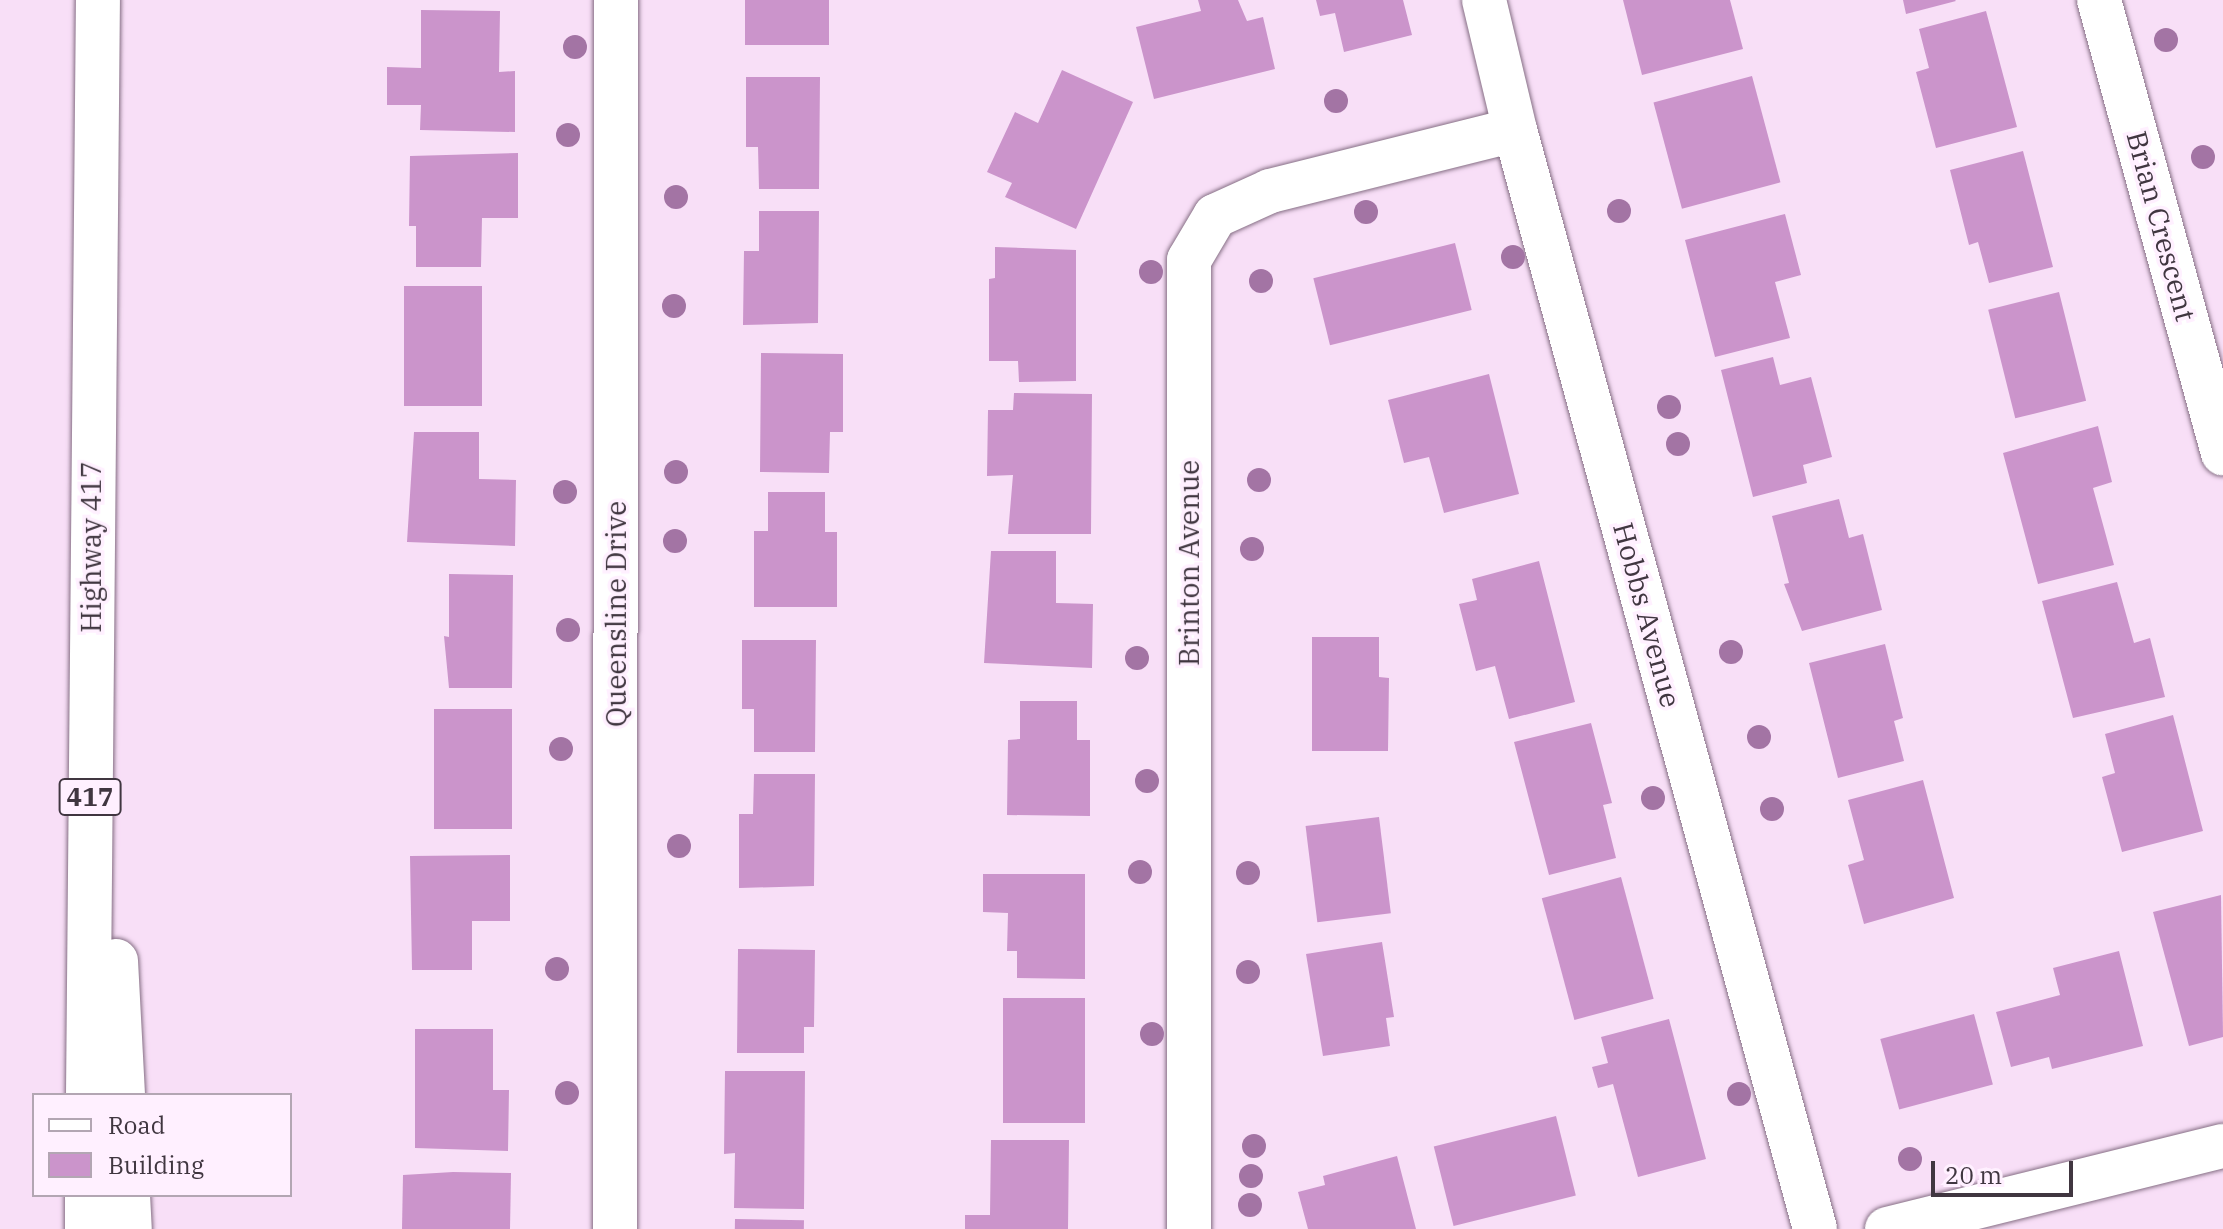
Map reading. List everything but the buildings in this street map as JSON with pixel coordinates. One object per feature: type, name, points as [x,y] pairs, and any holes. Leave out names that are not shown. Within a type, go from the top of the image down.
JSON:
[{"type":"main road","name":"Highway 417","points":[[88,1093],[98,0]]},
{"type":"main road","name":"Queensline Drive","points":[[615,1229],[616,0]]},
{"type":"main road","name":"Hobbs Avenue","points":[[1484,0],[1515,130],[1815,1229]]},
{"type":"main road","name":"Brian Crescent","points":[[2099,0],[2223,453]]},
{"type":"main road","name":"Brinton Avenue","points":[[1189,1229],[1189,260],[1215,216],[1270,191],[1515,130]]},
{"type":"main road","points":[[92,499],[123,1093]]},
{"type":"main road","points":[[1887,1229],[2223,1146]]},
{"type":"main road","points":[[87,1197],[87,1229]]},
{"type":"main road","points":[[128,1197],[130,1229]]}]
